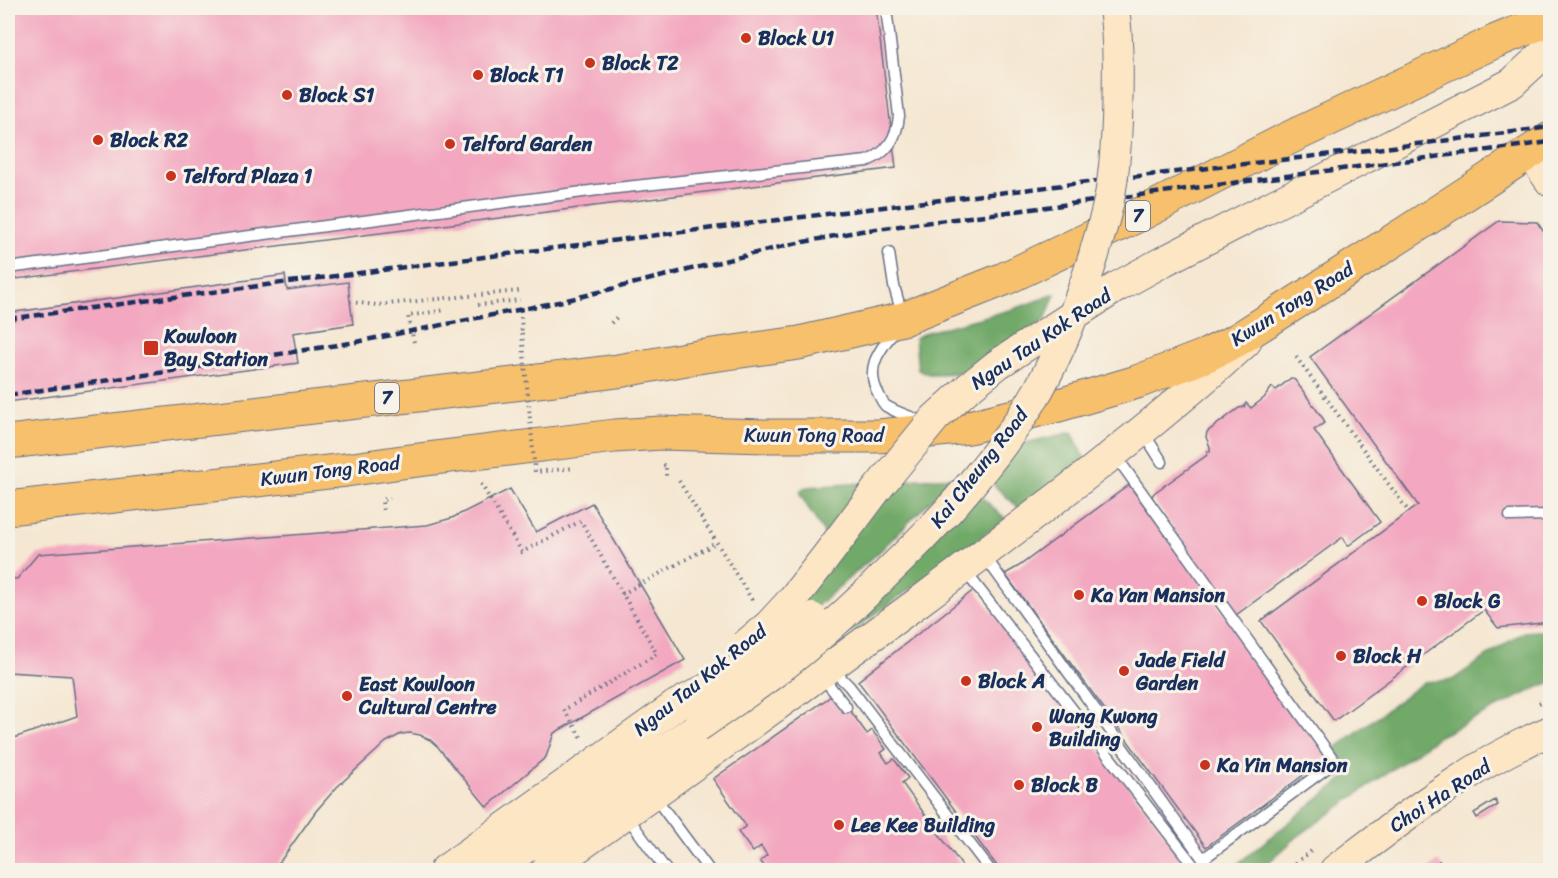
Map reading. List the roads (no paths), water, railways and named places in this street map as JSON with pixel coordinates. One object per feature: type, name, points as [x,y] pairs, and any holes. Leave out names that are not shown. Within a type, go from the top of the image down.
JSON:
[{"type":"highway","name":"7","points":[[8,442],[607,372],[799,343],[903,319],[1014,274],[1141,214],[1289,138],[1496,41],[1551,19]]},
{"type":"highway","name":"Kwun Tong Road","points":[[8,508],[346,470],[615,436],[671,433],[878,436],[969,427],[1012,417],[1137,382],[1207,355],[1237,340],[1540,146]]},
{"type":"main road","name":"Kai Cheung Road","points":[[676,705],[721,681],[815,616],[901,540],[969,464],[1023,387],[1038,360],[1057,315],[1089,218],[1096,189],[1101,150],[1103,99],[1100,8]]},
{"type":"main road","name":"Kai Cheung Road","points":[[696,728],[774,673],[839,619],[932,530],[958,501],[1012,432],[1035,396],[1077,305],[1111,190],[1116,151],[1118,100],[1114,8]]},
{"type":"main road","name":"Ngau Tau Kok Road","points":[[445,870],[676,705],[769,625],[792,600],[934,418],[998,364],[1117,286],[1512,83],[1551,48]]},
{"type":"main road","points":[[1540,146],[1551,181]]},
{"type":"main road","points":[[546,870],[825,670],[1031,518],[1143,431],[1268,321]]},
{"type":"main road","name":"Ngau Tau Kok Road","points":[[494,870],[696,728]]},
{"type":"main road","name":"Choi Ha Road","points":[[1335,870],[1425,802],[1528,741],[1551,731]]},
{"type":"lane","points":[[8,268],[598,190],[867,161],[876,158],[891,144],[899,116],[886,8]]},
{"type":"lane","points":[[889,253],[894,286],[903,319],[878,352],[873,365],[876,390],[884,405],[943,430]]},
{"type":"lane","points":[[1143,431],[1162,462]]},
{"type":"lane","points":[[973,561],[1203,859],[1282,796],[1335,762],[1114,453]]},
{"type":"lane","points":[[1510,516],[1551,515]]},
{"type":"lane","points":[[973,561],[1197,870]]},
{"type":"lane","points":[[825,670],[846,706]]},
{"type":"lane","points":[[825,670],[849,686],[990,870]]},
{"type":"lane","points":[[652,794],[709,870]]},
{"type":"lane","points":[[625,814],[666,870]]},
{"type":"railway","points":[[8,319],[769,221],[1550,127]]},
{"type":"railway","points":[[8,395],[356,342],[563,301],[788,245],[861,231],[1550,142]]},
{"type":"place","name":"Block U1","points":[[746,38]]},
{"type":"place","name":"Block T2","points":[[590,63]]},
{"type":"place","name":"Block T1","points":[[478,75]]},
{"type":"place","name":"Block S1","points":[[287,95]]},
{"type":"place","name":"Block R2","points":[[98,140]]},
{"type":"place","name":"Telford Garden","points":[[450,144]]},
{"type":"place","name":"Telford Plaza 1","points":[[171,176]]},
{"type":"place","name":"Kowloon Bay Station","points":[[151,348]]},
{"type":"place","name":"Ka Yan Mansion","points":[[1079,595]]},
{"type":"place","name":"Block G","points":[[1422,601]]},
{"type":"place","name":"Block H","points":[[1341,656]]},
{"type":"place","name":"Jade Field Garden","points":[[1124,671]]},
{"type":"place","name":"Block A","points":[[966,681]]},
{"type":"place","name":"East Kowloon Cultural Centre","points":[[347,696]]},
{"type":"place","name":"Wang Kwong Building","points":[[1037,727]]},
{"type":"place","name":"Ka Yin Mansion","points":[[1205,765]]},
{"type":"place","name":"Block B","points":[[1019,785]]},
{"type":"place","name":"Lee Kee Building","points":[[839,825]]}]
